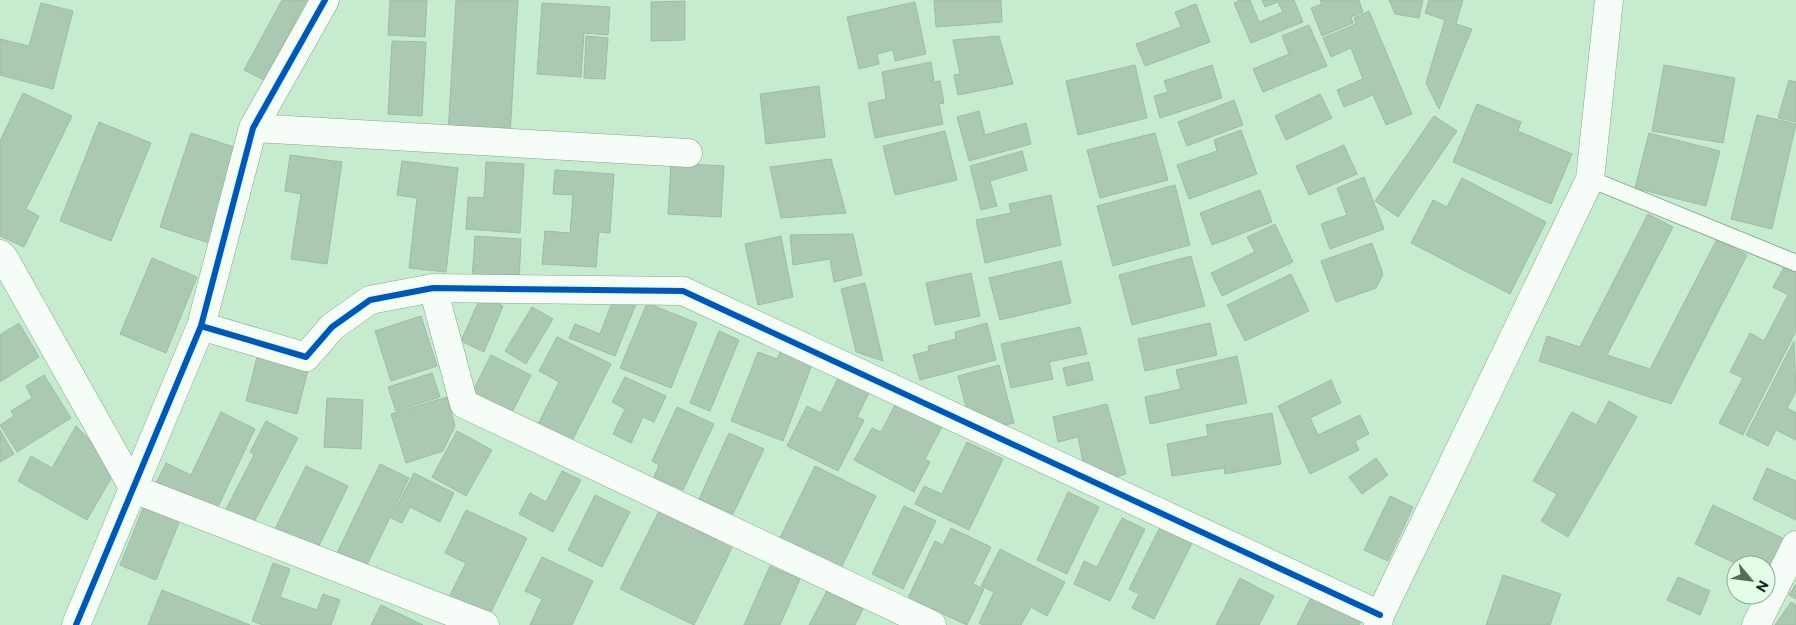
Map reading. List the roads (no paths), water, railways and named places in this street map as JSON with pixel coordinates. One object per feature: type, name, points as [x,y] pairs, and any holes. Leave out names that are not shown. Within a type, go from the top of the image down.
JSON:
[{"type":"street","points":[[76,625],[201,326],[253,128],[325,0]]},
{"type":"street","points":[[201,326],[306,357],[332,326],[370,300],[433,288],[684,291],[1379,620],[1590,179],[1609,0]]},
{"type":"street","points":[[253,128],[688,153]]},
{"type":"street","points":[[0,254],[56,346],[134,489],[485,625]]},
{"type":"street","points":[[433,288],[464,404],[932,625]]},
{"type":"street","points":[[1756,625],[1796,545]]},
{"type":"lane","points":[[1590,179],[1796,263]]}]
